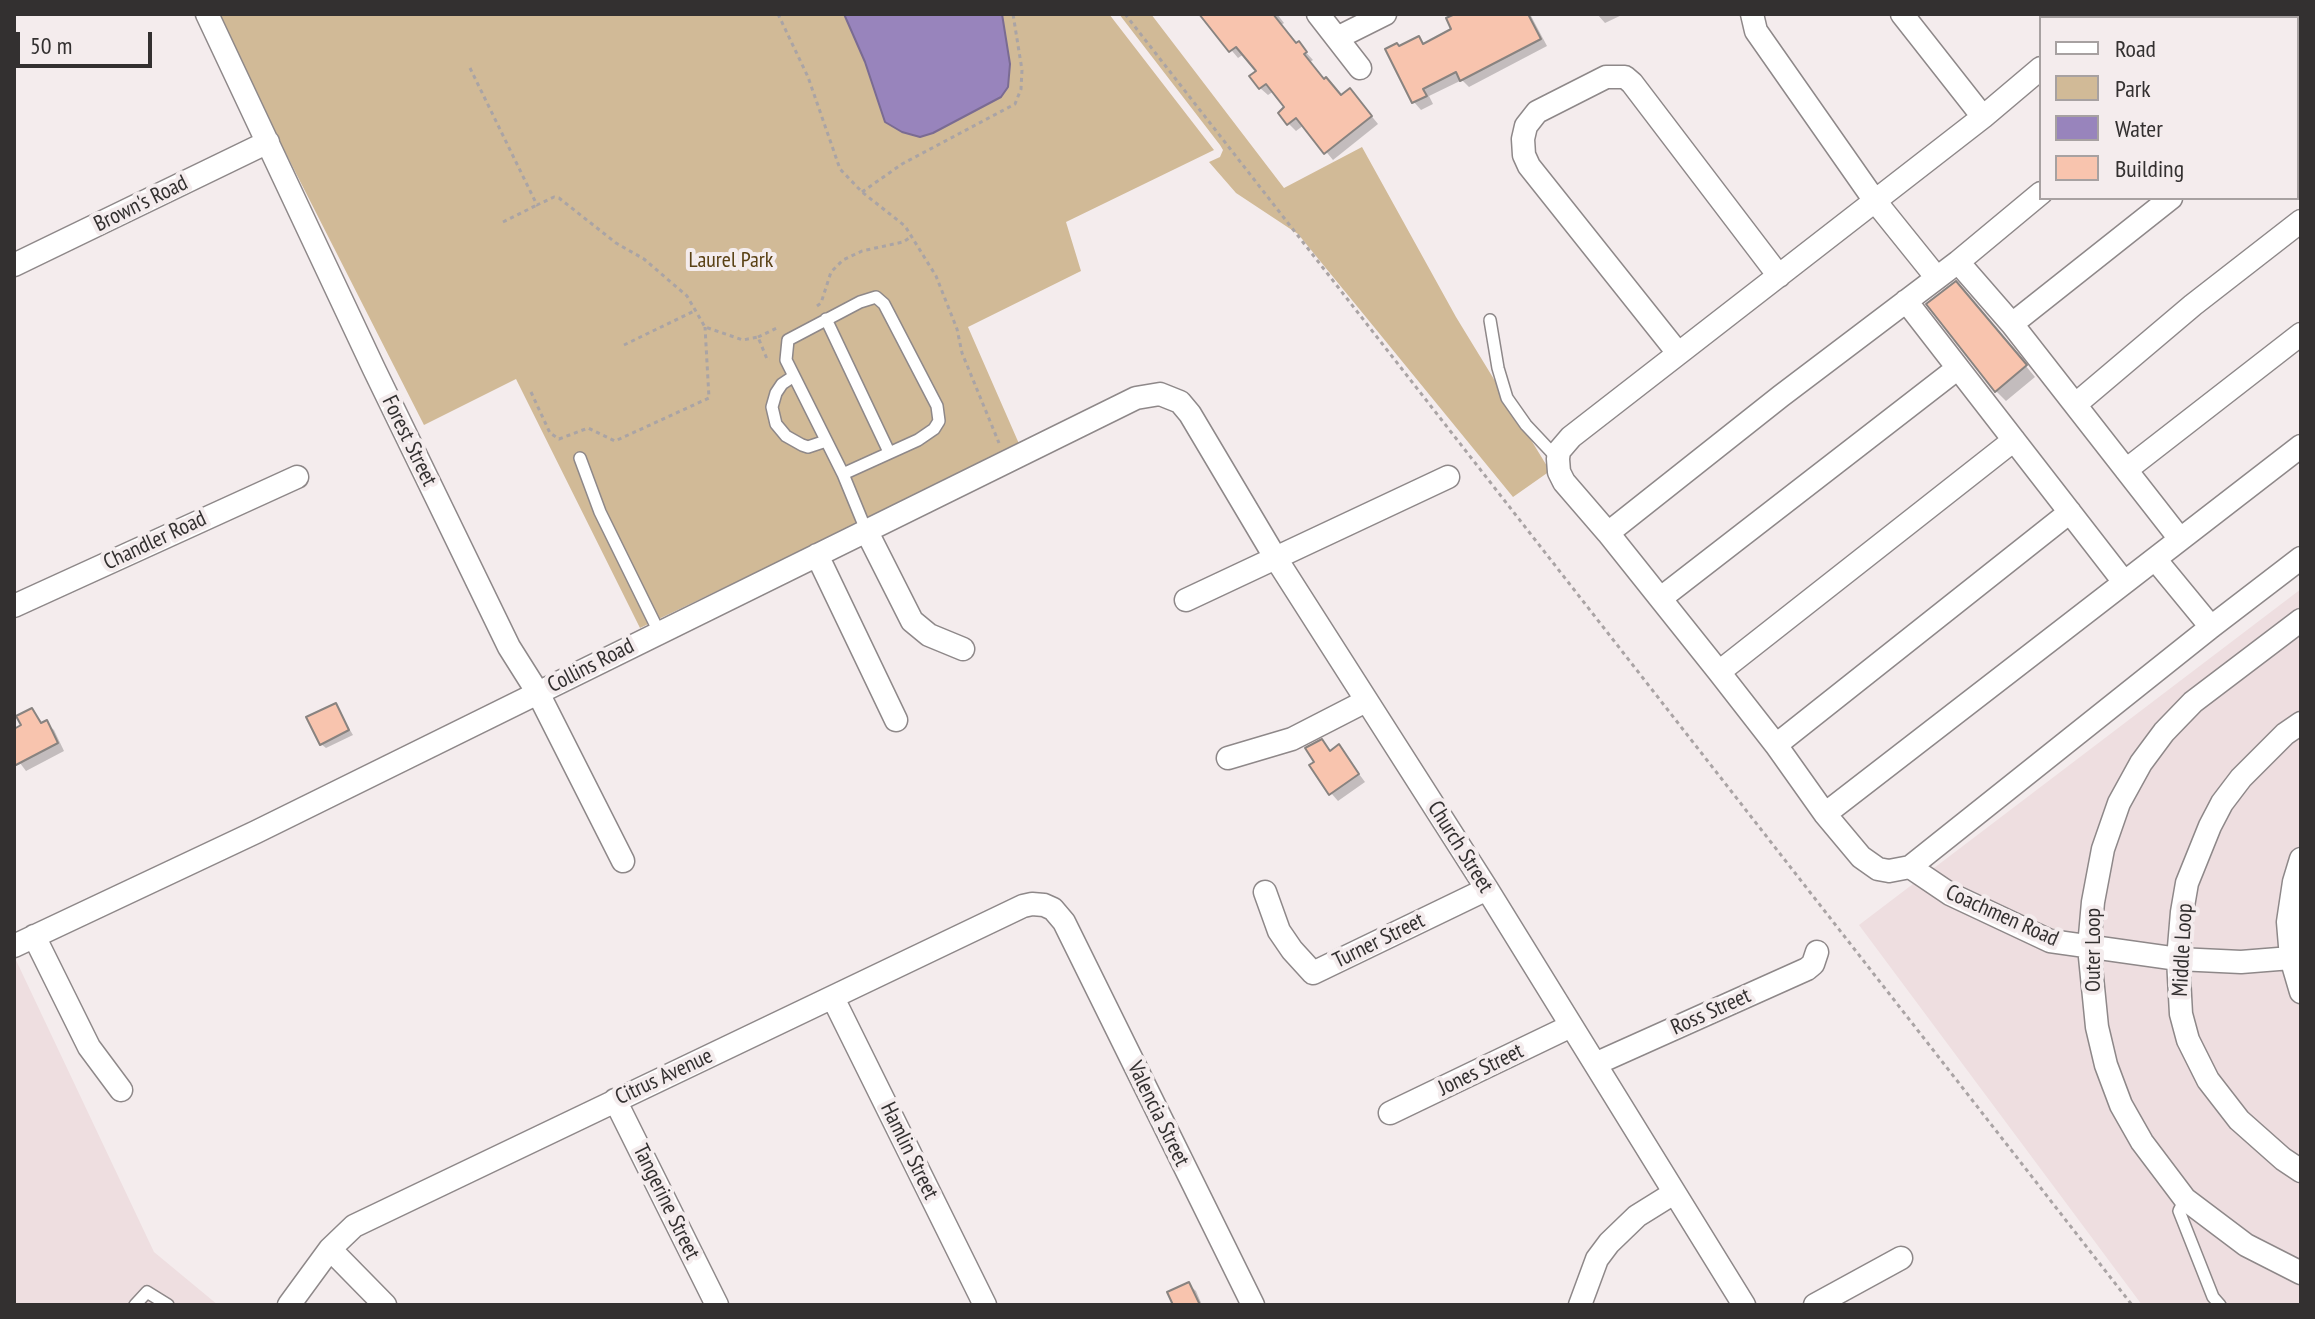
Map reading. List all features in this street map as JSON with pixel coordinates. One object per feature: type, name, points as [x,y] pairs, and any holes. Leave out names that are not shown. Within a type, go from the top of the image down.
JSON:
[{"type":"street","name":"Forest Street","points":[[207,14],[509,647],[538,693],[623,861]]},
{"type":"street","points":[[1318,14],[1360,68]]},
{"type":"street","points":[[1337,38],[1385,14]]},
{"type":"street","points":[[1752,14],[1756,31],[1875,201],[1937,278]]},
{"type":"street","points":[[1902,14],[1983,117]]},
{"type":"street","points":[[2039,70],[1983,117],[1571,437],[1559,451],[1559,472],[1564,482],[1661,598],[1776,745],[1825,814],[1869,864],[1889,871],[1910,867],[2301,558]]},
{"type":"street","points":[[1678,353],[1529,166],[1524,155],[1523,139],[1526,126],[1537,112],[1606,77],[1625,77],[1779,276]]},
{"type":"street","name":"Brown's Road","points":[[14,265],[268,142]]},
{"type":"street","points":[[1608,533],[1781,396],[1958,262],[2039,195]]},
{"type":"street","points":[[2012,324],[2168,200]]},
{"type":"street","points":[[2076,404],[2193,305],[2301,221]]},
{"type":"street","points":[[1958,262],[2012,324],[2180,539]]},
{"type":"street","points":[[1906,301],[2124,582]]},
{"type":"street","points":[[2126,470],[2301,334]]},
{"type":"street","points":[[1661,598],[1958,368]]},
{"type":"street","name":"Collins Road","points":[[24,941],[256,832],[1136,398],[1152,394],[1168,396]]},
{"type":"street","name":"Church Street","points":[[1168,396],[1180,402],[1190,414],[1275,557],[1487,889],[1744,1305]]},
{"type":"street","points":[[1719,672],[2014,440]]},
{"type":"street","points":[[1825,814],[2301,446]]},
{"type":"street","name":"Chandler Road","points":[[14,606],[297,477]]},
{"type":"street","points":[[1186,600],[1448,477]]},
{"type":"street","points":[[1776,745],[2070,512]]},
{"type":"street","points":[[866,530],[912,621],[929,635],[963,649]]},
{"type":"street","points":[[817,555],[896,720]]},
{"type":"street","points":[[2155,559],[2211,627]]},
{"type":"street","name":"Outer Loop","points":[[2301,620],[2193,702],[2164,732],[2141,763],[2119,803],[2103,849],[2093,902],[2089,947],[2097,1027],[2112,1083],[2142,1142],[2185,1199],[2246,1245],[2301,1273]]},
{"type":"street","points":[[1228,758],[1292,739],[1366,701]]},
{"type":"street","name":"Middle Loop","points":[[2301,723],[2285,734],[2241,778],[2210,826],[2187,883],[2178,959],[2181,1014],[2188,1040],[2208,1080],[2239,1120],[2301,1171]]},
{"type":"street","points":[[2301,859],[2288,922],[2291,958],[2301,992]]},
{"type":"street","name":"Coachmen Road","points":[[1910,867],[1950,894],[2050,941],[2178,959],[2241,962],[2291,958]]},
{"type":"street","name":"Turner Street","points":[[1265,892],[1279,931],[1313,973],[1487,889]]},
{"type":"street","name":"Citrus Avenue","points":[[289,1305],[330,1249],[354,1226],[1023,906],[1044,905],[1053,909],[1064,922]]},
{"type":"street","name":"Valencia Street","points":[[1064,922],[1253,1305]]},
{"type":"street","points":[[24,941],[89,1047],[121,1090]]},
{"type":"street","name":"Ross Street","points":[[1595,1064],[1807,969],[1813,964],[1817,952]]},
{"type":"street","name":"Hamlin Street","points":[[833,998],[985,1305]]},
{"type":"street","name":"Jones Street","points":[[1390,1113],[1571,1026]]},
{"type":"street","name":"Tangerine Street","points":[[615,1100],[717,1305]]},
{"type":"street","points":[[1580,1305],[1597,1259],[1609,1243],[1637,1216],[1674,1193]]},
{"type":"street","points":[[330,1249],[385,1305]]},
{"type":"street","points":[[1815,1305],[1901,1258]]},
{"type":"lane","points":[[843,474],[918,440],[934,429],[939,421],[937,406],[884,304],[876,297],[788,340],[786,360],[843,474],[866,530]]},
{"type":"lane","points":[[826,319],[889,452]]},
{"type":"lane","points":[[1490,320],[1498,368],[1507,398],[1544,447],[1558,459]]},
{"type":"lane","points":[[794,376],[782,384],[776,393],[772,407],[776,424],[786,436],[802,445],[808,447],[826,441]]},
{"type":"lane","points":[[580,458],[600,512],[659,632]]},
{"type":"lane","points":[[2185,1199],[2179,1211],[2213,1297],[2220,1305]]},
{"type":"lane","points":[[135,1305],[147,1292],[168,1305]]},
{"type":"path","points":[[778,14],[808,77],[840,169],[862,192],[895,217],[912,236],[936,276],[957,329],[962,353],[1007,461]]},
{"type":"path","points":[[862,192],[902,164],[1015,104],[1021,89],[1022,70],[1013,14]]},
{"type":"path","points":[[1125,14],[2132,1305]]},
{"type":"path","points":[[470,68],[537,205]]},
{"type":"path","points":[[503,222],[554,197],[559,198],[616,243],[644,259],[687,296],[705,327],[709,398],[615,441],[588,428],[559,439],[550,433],[531,392]]},
{"type":"path","points":[[814,308],[821,303],[831,272],[843,260],[862,251],[903,242],[912,236]]},
{"type":"path","points":[[624,345],[694,311]]},
{"type":"path","points":[[705,327],[743,340],[758,337],[782,325]]},
{"type":"path","points":[[758,337],[767,359],[786,360]]},
{"type":"shaded area","points":[[2301,589],[2301,1305],[2142,1305],[1859,925]]},
{"type":"shaded area","points":[[14,956],[154,1252],[218,1305],[14,1305]]},
{"type":"green space","name":"Laurel Park","points":[[215,14],[1109,14],[1214,150],[1066,222],[1081,271],[968,327],[1020,446],[640,628],[516,379],[424,425]]},
{"type":"green space","points":[[1119,14],[1151,14],[1284,188],[1362,147],[1456,317],[1550,471],[1513,497],[1298,234],[1236,193],[1209,162],[1220,157],[1223,150],[1220,145]]},
{"type":"water","points":[[844,14],[1002,14],[1010,64],[1008,87],[1001,97],[933,133],[920,137],[902,132],[885,122],[865,62]]},
{"type":"building","points":[[1199,14],[1273,14],[1296,43],[1299,41],[1307,52],[1304,54],[1324,79],[1326,77],[1341,95],[1350,88],[1372,116],[1324,154],[1296,118],[1287,125],[1278,113],[1284,107],[1266,84],[1259,89],[1249,76],[1256,71],[1236,47],[1229,52]]},
{"type":"building","points":[[1455,14],[1528,14],[1541,39],[1460,81],[1456,72],[1423,89],[1427,96],[1412,103],[1385,49],[1419,36],[1423,44],[1451,29],[1446,18]]},
{"type":"building","points":[[1956,281],[2027,365],[1995,392],[1926,304]]},
{"type":"building","points":[[336,703],[349,730],[320,745],[306,717]]},
{"type":"building","points":[[32,708],[41,723],[47,720],[58,743],[14,766],[14,729],[21,725],[16,716]]},
{"type":"building","points":[[1322,739],[1330,751],[1339,744],[1359,774],[1329,795],[1309,765],[1314,762],[1305,748]]},
{"type":"building","points":[[1189,1282],[1200,1305],[1173,1305],[1167,1292]]}]
